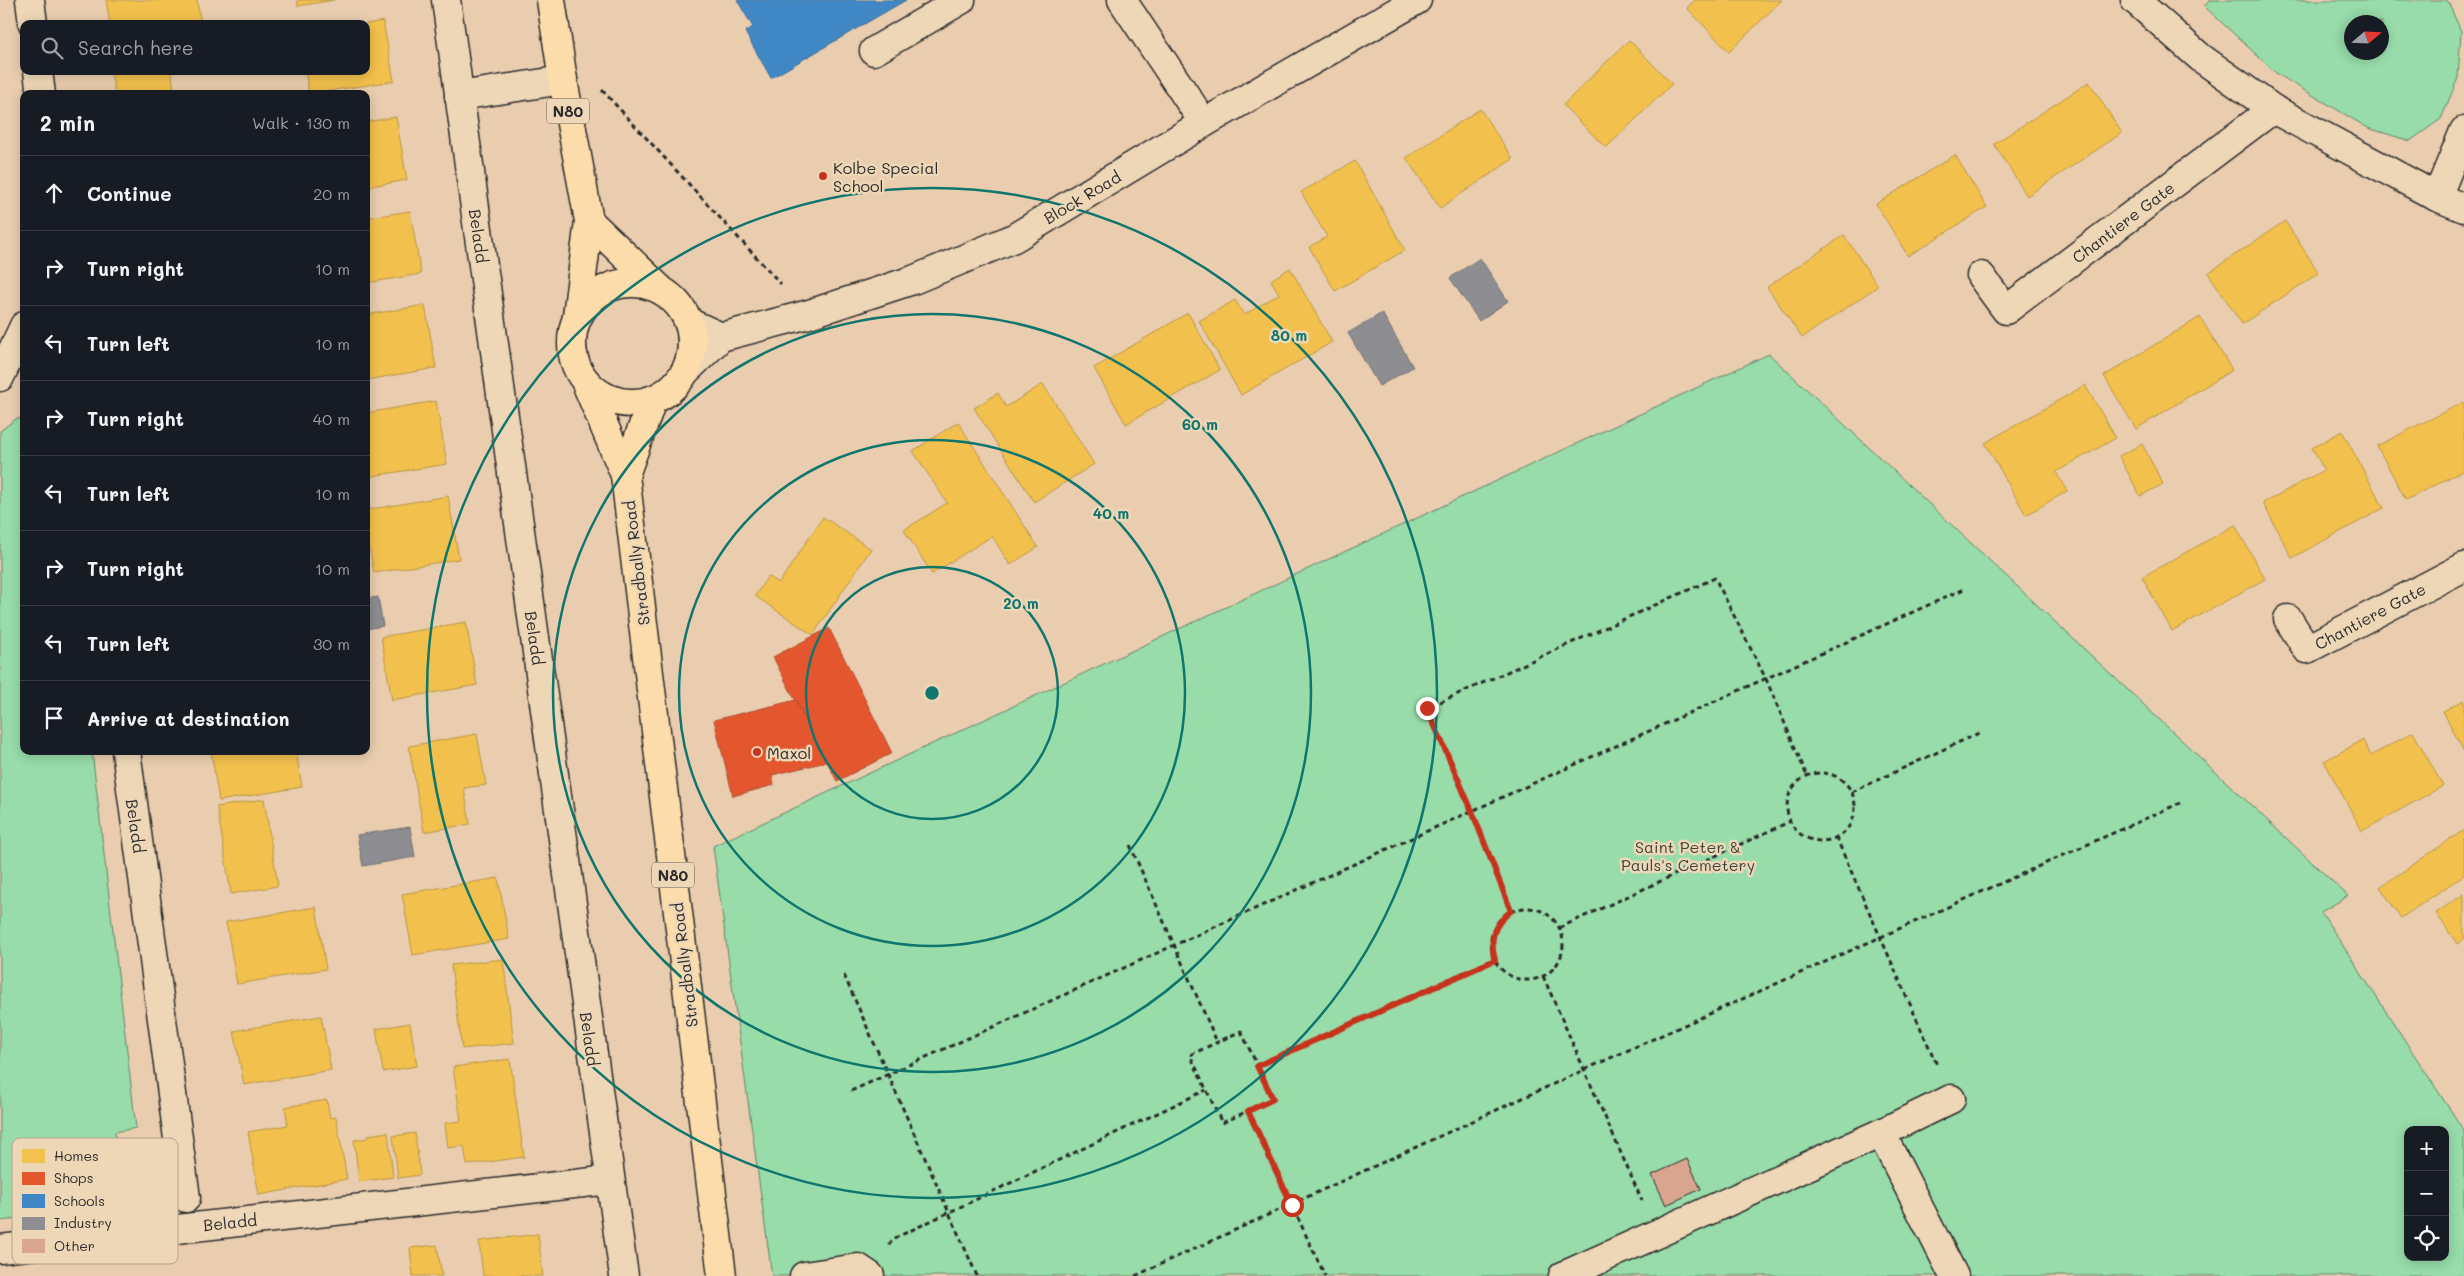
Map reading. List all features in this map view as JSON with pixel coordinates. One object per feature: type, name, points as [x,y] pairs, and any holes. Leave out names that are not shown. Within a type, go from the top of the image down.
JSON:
[{"type":"main road","name":"N80","points":[[551,0],[562,80],[589,221],[577,316],[571,340],[574,363],[586,384],[605,398],[628,404],[652,401],[673,389],[687,370],[693,347],[690,323],[678,303],[659,288],[589,221]]},
{"type":"main road","name":"N80","points":[[577,316],[591,297],[612,285],[636,282],[659,288]]},
{"type":"main road","name":"Stradbally Road","points":[[586,384],[625,475],[722,1276]]},
{"type":"main road","name":"Stradbally Road","points":[[625,475],[652,401]]},
{"type":"street","points":[[30,0],[32,20]]},
{"type":"street","name":"Beladd","points":[[446,0],[624,1276]]},
{"type":"street","points":[[874,51],[961,0]]},
{"type":"street","points":[[1122,0],[1204,123]]},
{"type":"street","name":"Block Road","points":[[687,370],[721,337],[809,314],[913,280],[1014,238],[1204,123],[1417,0]]},
{"type":"street","points":[[2135,0],[2201,58],[2273,109],[2437,197],[2464,208]]},
{"type":"street","points":[[39,75],[40,90]]},
{"type":"street","points":[[460,96],[562,80]]},
{"type":"street","name":"Chantiere Gate","points":[[1981,276],[2006,310],[2273,109]]},
{"type":"street","points":[[2437,197],[2464,131]]},
{"type":"street","points":[[690,323],[721,337]]},
{"type":"street","points":[[0,377],[20,334]]},
{"type":"street","name":"Chantiere Gate","points":[[2288,619],[2307,649],[2464,567]]},
{"type":"street","name":"Beladd","points":[[127,755],[178,1138]]},
{"type":"street","points":[[1563,1276],[1881,1133],[1951,1099]]},
{"type":"street","points":[[1881,1133],[1954,1276]]},
{"type":"street","name":"Beladd","points":[[178,1138],[186,1198]]},
{"type":"street","name":"Beladd","points":[[178,1229],[610,1180]]},
{"type":"street","points":[[804,1276],[864,1272]]},
{"type":"path","points":[[596,83],[809,314]]},
{"type":"path","points":[[1511,911],[1472,811],[1427,708],[1714,578],[1766,679],[1807,776]]},
{"type":"path","points":[[851,1091],[1964,589]]},
{"type":"path","points":[[1852,792],[1982,732]]},
{"type":"path","points":[[1819,772],[1833,775],[1844,782],[1852,792],[1855,805],[1853,818],[1846,830],[1836,837],[1823,840],[1809,839],[1798,832],[1791,821],[1787,808],[1789,795],[1796,784],[1807,776],[1819,772]]},
{"type":"path","points":[[1135,1276],[1586,1069],[2180,803]]},
{"type":"path","points":[[1559,928],[1791,821]]},
{"type":"path","points":[[1836,837],[1882,938],[1951,1099]]},
{"type":"path","points":[[1130,845],[1217,1042]]},
{"type":"path","points":[[1525,908],[1539,910],[1551,916],[1559,928],[1563,941],[1561,955],[1554,967],[1543,976],[1529,979],[1515,978],[1503,970],[1495,960],[1491,946],[1493,932],[1500,920],[1511,911],[1525,908]]},
{"type":"path","points":[[1257,1066],[1495,960]]},
{"type":"path","points":[[844,975],[977,1276]]},
{"type":"path","points":[[1543,976],[1586,1069],[1656,1234]]},
{"type":"path","points":[[1241,1031],[1273,1099],[1222,1123],[1190,1055],[1217,1042],[1241,1031]]},
{"type":"path","points":[[864,1272],[897,1237],[1206,1090]]},
{"type":"path","points":[[1248,1111],[1324,1276]]},
{"type":"green space","points":[[2211,0],[2447,0],[2461,31],[2458,78],[2441,119],[2410,141],[2368,128],[2277,74],[2204,6]]},
{"type":"green space","name":"Saint Peter & Pauls's Cemetery","points":[[1769,354],[2348,896],[2321,912],[2464,1131],[2464,1276],[772,1276],[713,846]]},
{"type":"green space","points":[[20,418],[20,755],[92,755],[136,1128],[115,1132],[115,1138],[12,1138],[12,1220],[0,1221],[0,431],[16,419]]},
{"type":"building: Homes","points":[[106,0],[197,0],[200,20],[109,20]]},
{"type":"building: Homes","points":[[297,0],[334,0],[298,6]]},
{"type":"building: Homes","points":[[1695,0],[1782,0],[1729,52],[1687,8]]},
{"type":"building: Homes","points":[[383,21],[394,81],[335,90],[308,90],[306,75],[370,75],[370,23]]},
{"type":"building: Homes","points":[[1629,40],[1672,84],[1606,148],[1563,105]]},
{"type":"building: Homes","points":[[112,75],[172,75],[174,90],[114,90]]},
{"type":"building: Homes","points":[[2089,82],[2122,133],[2027,196],[1994,144]]},
{"type":"building: Homes","points":[[1480,109],[1513,159],[1440,208],[1406,158]]},
{"type":"building: Homes","points":[[396,117],[407,180],[370,186],[370,121]]},
{"type":"building: Homes","points":[[1955,155],[1987,207],[1908,256],[1876,204]]},
{"type":"building: Homes","points":[[1355,161],[1405,250],[1335,291],[1309,247],[1327,237],[1301,192]]},
{"type":"building: Homes","points":[[410,211],[421,274],[370,282],[370,217]]},
{"type":"building: Homes","points":[[2285,221],[2319,273],[2242,324],[2208,273]]},
{"type":"building: Homes","points":[[1844,235],[1878,286],[1802,338],[1767,287]]},
{"type":"building: Homes","points":[[1290,268],[1332,342],[1241,395],[1199,321],[1235,300],[1244,315],[1279,294],[1271,280]]},
{"type":"building: Homes","points":[[425,305],[436,368],[370,379],[370,314]]},
{"type":"building: Homes","points":[[1188,313],[1220,370],[1126,424],[1094,368]]},
{"type":"building: Homes","points":[[2200,317],[2232,370],[2136,429],[2104,376]]},
{"type":"building: Homes","points":[[1043,384],[1094,464],[1034,502],[974,408],[998,393],[1006,407]]},
{"type":"building: Homes","points":[[2085,385],[2116,438],[2056,472],[2067,491],[2026,515],[1985,443]]},
{"type":"building: Homes","points":[[436,401],[447,464],[370,476],[370,412]]},
{"type":"building: Homes","points":[[2464,402],[2464,470],[2406,500],[2377,446]]},
{"type":"building: Homes","points":[[958,422],[1038,547],[1010,565],[992,536],[932,574],[904,530],[947,503],[913,451]]},
{"type":"building: Homes","points":[[2342,431],[2384,508],[2292,558],[2263,503],[2324,470],[2312,448]]},
{"type":"building: Homes","points":[[2142,444],[2163,484],[2140,496],[2119,456]]},
{"type":"building: Homes","points":[[448,496],[459,559],[374,573],[370,551],[370,509]]},
{"type":"building: Homes","points":[[823,517],[871,549],[813,635],[755,596],[768,576],[779,583]]},
{"type":"building: Homes","points":[[2235,525],[2265,579],[2172,631],[2142,577]]},
{"type":"building: Homes","points":[[466,622],[477,685],[392,700],[381,637]]},
{"type":"building: Homes","points":[[2464,700],[2464,752],[2443,711]]},
{"type":"building: Homes","points":[[2413,732],[2443,786],[2362,831],[2324,761],[2363,740],[2371,756]]},
{"type":"building: Homes","points":[[477,734],[486,785],[464,788],[470,824],[424,832],[409,746]]},
{"type":"building: Homes","points":[[212,755],[297,755],[302,787],[219,801]]},
{"type":"building: Homes","points":[[264,799],[278,886],[231,894],[217,807]]},
{"type":"building: Homes","points":[[2464,830],[2464,875],[2401,918],[2380,887]]},
{"type":"building: Homes","points":[[498,878],[509,939],[413,955],[402,894]]},
{"type":"building: Homes","points":[[2464,894],[2464,939],[2457,944],[2436,913]]},
{"type":"building: Homes","points":[[316,907],[326,969],[237,984],[226,922]]},
{"type":"building: Homes","points":[[503,959],[514,1043],[462,1049],[451,965]]},
{"type":"building: Homes","points":[[321,1016],[331,1070],[244,1085],[234,1031]]},
{"type":"building: Homes","points":[[410,1023],[417,1066],[383,1072],[376,1029]]},
{"type":"building: Homes","points":[[510,1059],[524,1157],[467,1165],[464,1146],[448,1148],[445,1123],[461,1121],[453,1067]]},
{"type":"building: Homes","points":[[327,1100],[330,1118],[336,1117],[347,1179],[259,1195],[248,1132],[288,1125],[285,1107]]},
{"type":"building: Homes","points":[[388,1132],[393,1177],[359,1182],[354,1140],[368,1138],[368,1135]]},
{"type":"building: Homes","points":[[415,1133],[420,1175],[398,1178],[393,1136]]},
{"type":"building: Homes","points":[[538,1234],[543,1276],[483,1276],[479,1241]]},
{"type":"building: Homes","points":[[437,1245],[442,1276],[413,1276],[410,1248]]},
{"type":"building: Shops","points":[[829,628],[892,753],[837,781],[773,657]]},
{"type":"building: Shops","points":[[796,700],[826,762],[772,775],[774,785],[733,796],[714,720]]},
{"type":"building: Schools","points":[[737,0],[906,0],[771,78],[745,32],[753,27]]},
{"type":"building: Industry","points":[[1480,258],[1508,301],[1479,321],[1450,278]]},
{"type":"building: Industry","points":[[1382,313],[1413,367],[1379,386],[1348,333]]},
{"type":"building: Industry","points":[[378,597],[383,626],[370,628],[370,598]]},
{"type":"building: Industry","points":[[410,827],[415,857],[363,866],[357,835]]},
{"type":"building: Other","points":[[1687,1159],[1701,1189],[1666,1205],[1652,1175]]},
{"type":"place","name":"Kolbe Special School","points":[[823,176]]},
{"type":"place","name":"Maxol","points":[[757,752]]},
{"type":"route","points":[[1292,1205],[1248,1111],[1273,1099],[1257,1066],[1495,960],[1491,946],[1493,932],[1500,920],[1511,911],[1472,811],[1427,708]]}]
